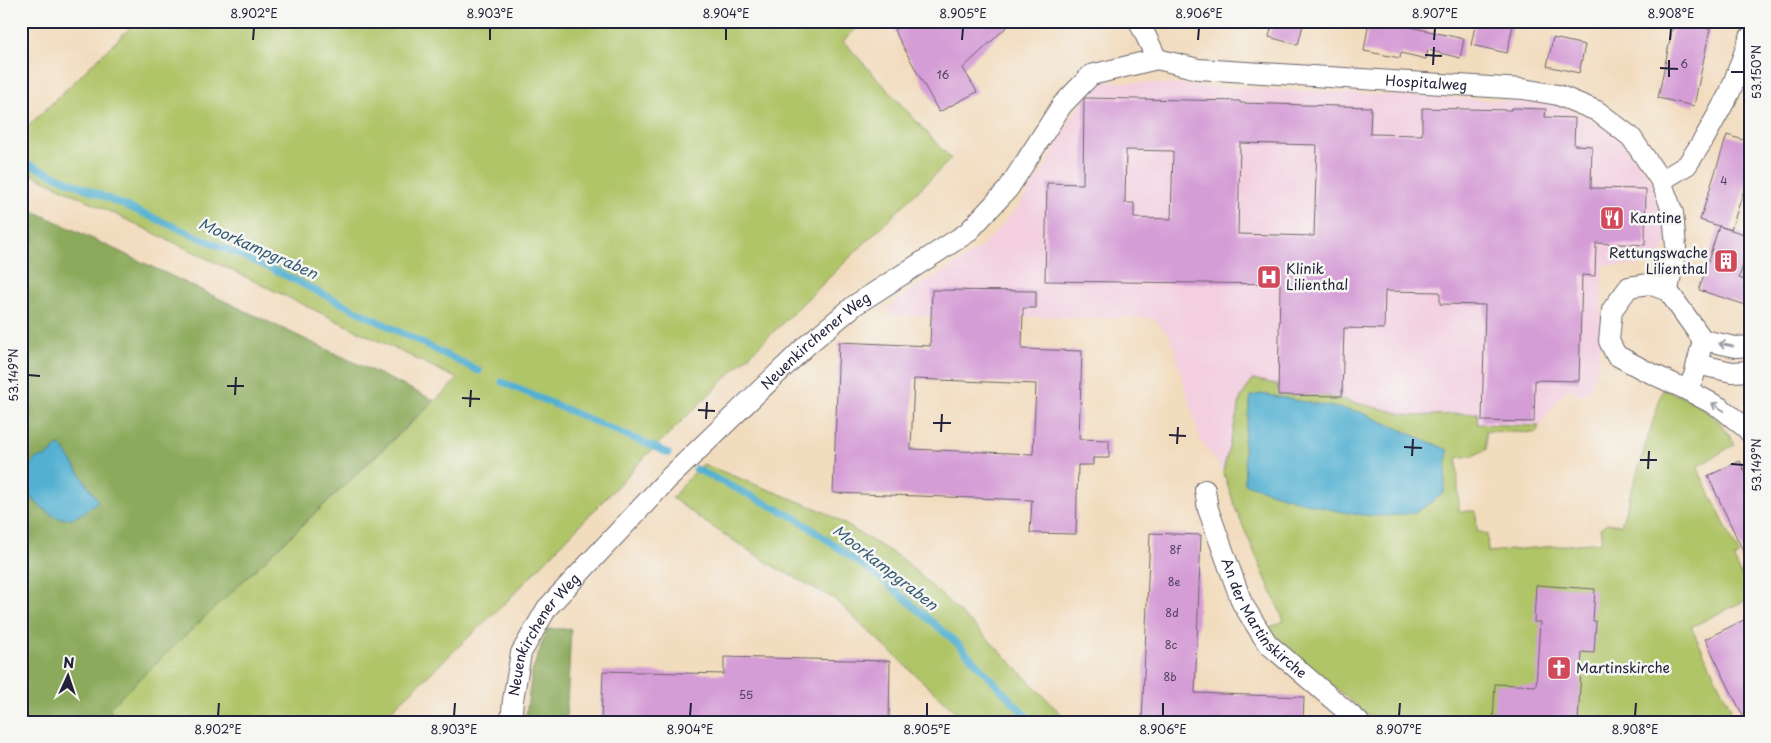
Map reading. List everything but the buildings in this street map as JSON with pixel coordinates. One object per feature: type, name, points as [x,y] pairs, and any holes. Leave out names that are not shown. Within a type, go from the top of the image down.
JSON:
[{"type":"street","points":[[1146,21],[1141,26],[1157,59]]},
{"type":"street","points":[[1661,181],[1686,166],[1704,139],[1730,92],[1750,37]]},
{"type":"street","name":"Hospitalweg","points":[[1157,59],[1198,69],[1523,89],[1558,95],[1597,111],[1631,137],[1661,181],[1673,213],[1676,247],[1668,291]]},
{"type":"street","name":"Neuenkirchener Weg","points":[[511,722],[521,653],[547,608],[668,479],[807,345],[834,322],[862,300],[968,233],[1008,189],[1062,105],[1091,75],[1157,59]]},
{"type":"street","points":[[1748,431],[1721,408],[1616,355],[1609,341],[1612,310],[1629,287],[1649,284],[1668,291],[1703,340],[1736,347],[1750,346]]},
{"type":"street","points":[[1687,390],[1697,364],[1703,340]]},
{"type":"street","points":[[1697,364],[1732,372],[1750,371]]},
{"type":"street","name":"An der Martinskirche","points":[[1205,490],[1208,509],[1242,603],[1267,643],[1359,722]]},
{"type":"shaded area","name":"Klinik Lilienthal","points":[[1103,81],[1552,103],[1588,118],[1618,139],[1646,173],[1660,200],[1668,238],[1661,258],[1636,266],[1603,265],[1599,362],[1591,386],[1582,395],[1567,388],[1539,426],[1477,424],[1477,413],[1412,416],[1253,379],[1241,397],[1223,471],[1201,441],[1170,336],[1153,318],[897,316],[886,309],[915,288],[954,266],[983,246],[1018,207],[1046,166],[1072,117],[1092,91]]},
{"type":"green space","points":[[137,21],[865,21],[843,41],[951,159],[647,455],[509,599],[379,722],[116,722],[108,708],[458,379],[21,169],[21,133]]},
{"type":"green space","points":[[21,205],[434,400],[109,708],[116,722],[21,722]],"holes":[[[57,446],[29,495],[27,485],[30,467],[36,458],[48,455]]]},
{"type":"green space","points":[[1253,379],[1412,416],[1478,413],[1477,424],[1539,426],[1536,433],[1486,431],[1486,450],[1472,456],[1457,458],[1459,511],[1476,511],[1477,531],[1487,534],[1488,552],[1602,542],[1600,528],[1607,523],[1621,525],[1663,389],[1696,403],[1719,421],[1735,444],[1697,467],[1739,554],[1734,559],[1750,593],[1750,598],[1691,627],[1731,709],[1722,714],[1725,722],[1377,722],[1305,663],[1268,628],[1284,621],[1236,510],[1223,471],[1241,397]]},
{"type":"green space","points":[[703,464],[823,511],[904,560],[986,637],[1069,722],[966,722],[833,598],[773,566],[672,498]]},
{"type":"green space","points":[[547,629],[571,629],[566,722],[525,722],[532,672]]},
{"type":"water","points":[[1262,394],[1360,412],[1448,450],[1444,493],[1415,512],[1390,516],[1348,513],[1327,509],[1245,484],[1244,441],[1251,396]]},
{"type":"water","points":[[60,445],[98,501],[75,517],[64,519],[53,515],[34,501],[29,495],[26,485],[29,471],[36,458],[48,455]]},
{"type":"waterway","name":"Moorkampgraben","points":[[21,161],[268,267],[479,371]]},
{"type":"waterway","name":"Moorkampgraben","points":[[502,382],[668,453]]},
{"type":"waterway","name":"Moorkampgraben","points":[[696,469],[796,518],[882,579],[958,644],[1032,722]]},
{"type":"place","name":"Kantine","points":[[1612,218]]},
{"type":"place","name":"Rettungswache Lilienthal","points":[[1726,261]]},
{"type":"place","name":"Klinik Lilienthal","points":[[1269,277]]},
{"type":"place","name":"Martinskirche","points":[[1559,668]]}]
